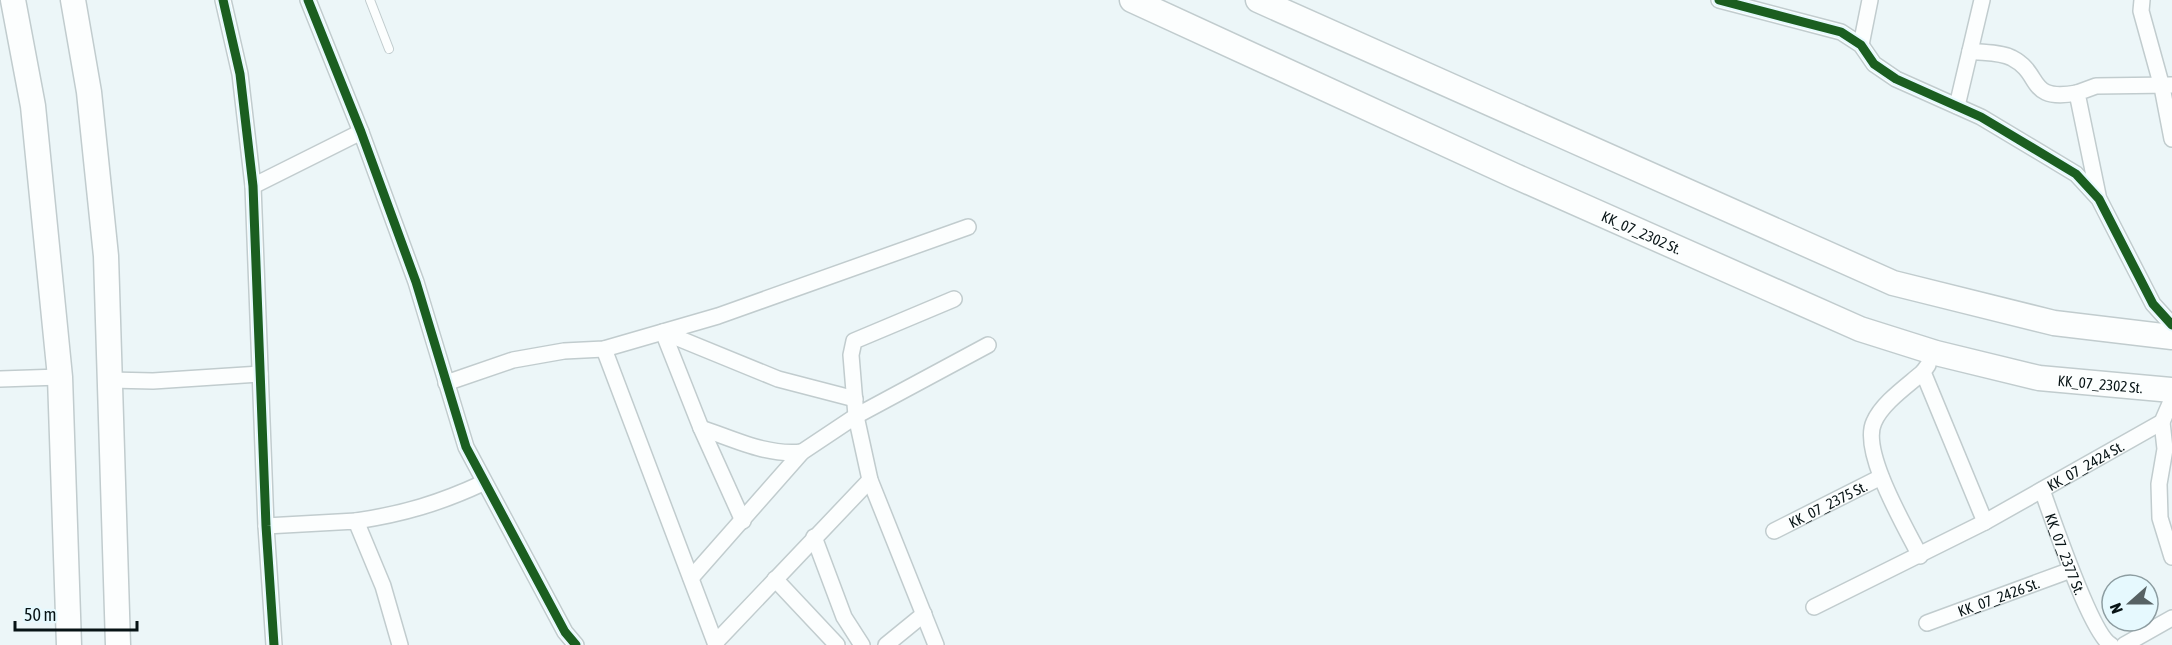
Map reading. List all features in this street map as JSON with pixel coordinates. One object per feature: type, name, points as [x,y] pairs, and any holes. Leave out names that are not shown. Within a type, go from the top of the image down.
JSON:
[{"type":"main road","points":[[13,0],[33,106],[60,377],[69,645]]},
{"type":"main road","points":[[73,0],[89,92],[106,255],[118,645]]},
{"type":"main road","name":"KK_07_2302 St.","points":[[1132,0],[1515,176],[1708,259],[1929,363],[2039,378],[2172,390]]},
{"type":"main road","points":[[1274,3],[1893,283],[2054,323],[2172,337]]},
{"type":"street","points":[[223,0],[240,74],[253,186],[266,526],[274,645]]},
{"type":"street","points":[[308,0],[361,132],[416,282],[466,447],[483,483],[565,632],[576,645]]},
{"type":"street","points":[[1719,0],[1841,32],[1861,45],[1874,64],[1896,79],[1981,117],[2076,174],[2099,199],[2153,304],[2172,325]]},
{"type":"street","points":[[1861,45],[1870,0]]},
{"type":"street","points":[[1957,106],[1982,0]]},
{"type":"street","points":[[2142,0],[2141,11],[2167,86],[2172,139]]},
{"type":"street","points":[[1970,51],[2010,57],[2019,63],[2039,88],[2052,95],[2077,93],[2096,86],[2167,86]]},
{"type":"street","points":[[2077,93],[2099,199]]},
{"type":"street","points":[[253,186],[361,132]]},
{"type":"street","points":[[446,383],[513,360],[564,351],[604,349],[663,332],[760,303],[968,227]]},
{"type":"street","points":[[936,645],[870,480],[856,416],[851,355],[854,341],[954,299]]},
{"type":"street","points":[[663,332],[778,379],[855,399]]},
{"type":"street","points":[[663,332],[701,428],[743,520]]},
{"type":"street","points":[[691,578],[802,452],[856,416],[988,345]]},
{"type":"street","points":[[604,349],[716,644],[814,537],[870,480]]},
{"type":"street","points":[[1929,363],[1985,522]]},
{"type":"street","name":"KK_07_2375 St.","points":[[1920,556],[1881,477],[1871,433],[1874,421],[1929,363]]},
{"type":"street","points":[[110,380],[153,381],[260,374]]},
{"type":"street","points":[[0,379],[60,377]]},
{"type":"street","points":[[2172,399],[2159,484],[2160,518],[2172,557]]},
{"type":"street","points":[[701,428],[768,451],[784,454],[802,452]]},
{"type":"street","points":[[2165,437],[2172,466]]},
{"type":"street","name":"KK_07_2424 St.","points":[[1814,607],[1920,556],[2042,490],[2165,437]]},
{"type":"street","name":"KK_07_2375 St.","points":[[1774,531],[1881,477]]},
{"type":"street","points":[[266,526],[356,521],[392,515],[440,502],[483,483]]},
{"type":"street","name":"KK_07_2377 St.","points":[[2042,490],[2072,570],[2102,634],[2111,645]]},
{"type":"street","points":[[356,521],[383,586],[400,645]]},
{"type":"street","points":[[814,537],[844,617],[862,645]]},
{"type":"street","name":"KK_07_2426 St.","points":[[1927,623],[2072,570]]},
{"type":"street","points":[[775,579],[837,645]]},
{"type":"street","points":[[886,645],[924,614]]},
{"type":"street","points":[[2124,645],[2172,618]]},
{"type":"lane","points":[[370,0],[389,49]]},
{"type":"cycle path","points":[[223,0],[240,74],[253,186],[266,526],[274,645]]},
{"type":"cycle path","points":[[308,0],[361,132],[416,282],[466,447],[565,632],[576,645]]},
{"type":"cycle path","points":[[1719,0],[1841,32],[1861,45],[1874,64],[1896,79],[1981,117],[2076,174],[2099,199],[2153,304],[2172,325]]}]
